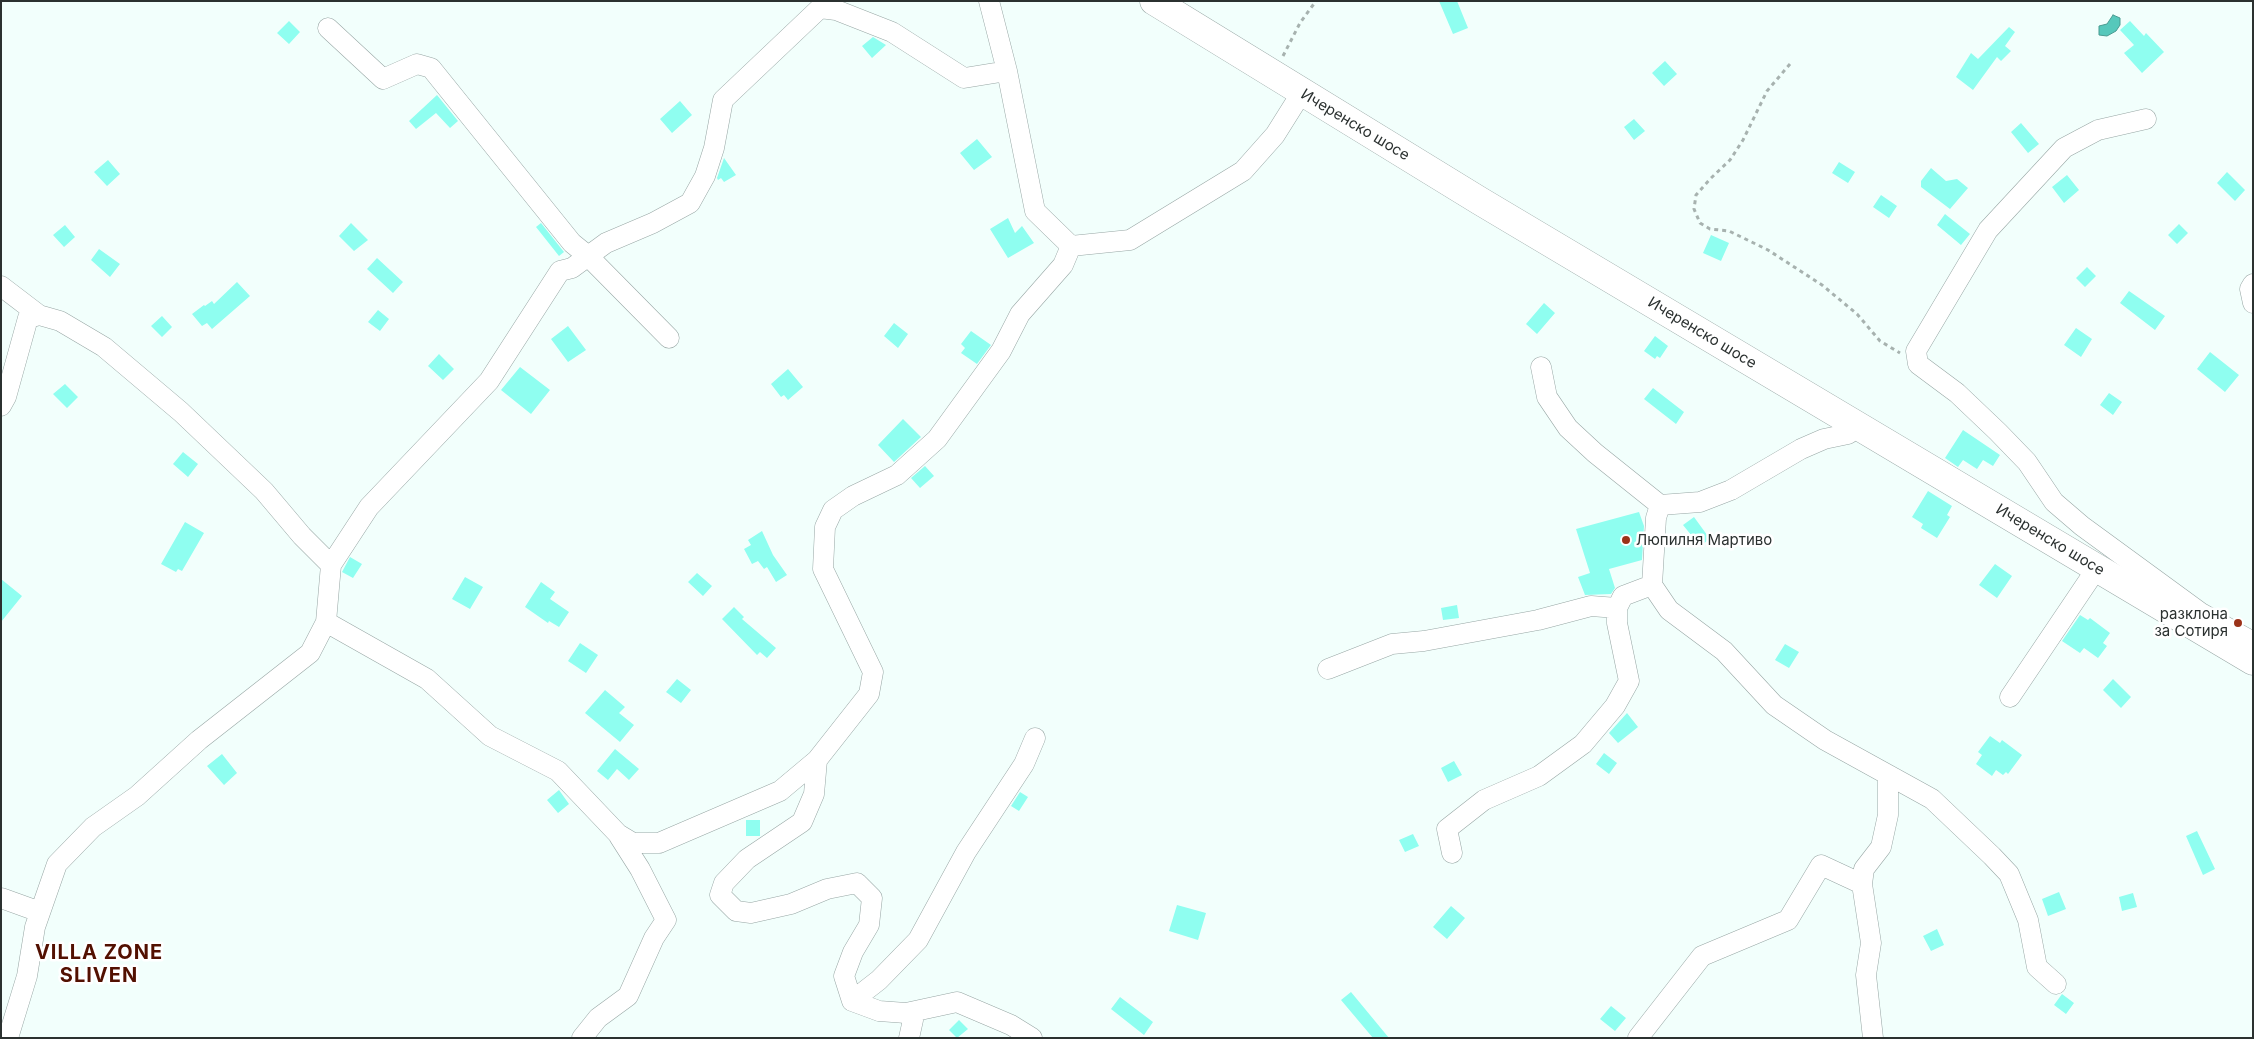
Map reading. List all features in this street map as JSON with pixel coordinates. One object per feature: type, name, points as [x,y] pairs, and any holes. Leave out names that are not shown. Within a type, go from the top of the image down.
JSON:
[{"type":"street","points":[[989,1],[1007,71],[1035,211],[1071,246],[1130,240],[1243,171],[1274,135],[1302,92]]},
{"type":"street","name":"Ичеренско шосе","points":[[1154,1],[1480,201],[2253,661]]},
{"type":"street","points":[[8,1038],[27,976],[35,927],[57,864],[93,827],[137,796],[200,740],[310,653],[326,622],[330,565],[369,507],[488,381],[560,271],[572,268],[606,243],[653,223],[690,203],[705,176],[714,148],[723,100],[820,8],[836,10],[892,32],[964,78],[1007,71]]},
{"type":"street","points":[[328,28],[383,79],[417,64],[432,68],[572,243],[588,256],[669,338]]},
{"type":"street","points":[[2146,119],[2098,130],[2064,148],[1988,230],[1916,351],[1918,364],[1957,393],[1998,432],[2027,462],[2054,502],[2082,526],[2201,613],[2253,642]]},
{"type":"street","points":[[618,834],[633,844],[659,843],[780,792],[816,760],[869,694],[872,672],[824,569],[825,527],[833,510],[853,496],[898,475],[937,439],[1001,351],[1020,314],[1063,265],[1071,246]]},
{"type":"street","points":[[2253,284],[2250,288],[2253,303]]},
{"type":"street","points":[[1,286],[39,316]]},
{"type":"street","points":[[1,406],[6,397],[28,318],[39,316],[60,320],[104,347],[181,412],[264,491],[330,565]]},
{"type":"street","points":[[1541,367],[1547,397],[1568,428],[1595,453],[1660,505],[1700,502],[1731,490],[1801,449],[1824,439],[1848,434],[1858,426]]},
{"type":"street","points":[[1660,505],[1656,518],[1652,584],[1669,610],[1724,651],[1774,705],[1825,740],[1932,799],[2008,874],[2028,920],[2037,967],[2056,984]]},
{"type":"street","points":[[2010,697],[2097,568]]},
{"type":"street","points":[[1452,854],[1447,829],[1484,800],[1539,776],[1583,744],[1615,706],[1629,681],[1617,623],[1617,608],[1623,596],[1652,584]]},
{"type":"street","points":[[1328,669],[1392,644],[1424,641],[1538,620],[1591,606],[1617,608]]},
{"type":"street","points":[[326,622],[427,679],[490,736],[558,772],[618,834],[640,869],[666,920],[654,938],[628,996],[598,1018],[582,1038]]},
{"type":"street","points":[[852,1001],[879,980],[918,940],[966,852],[1024,764],[1035,738]]},
{"type":"street","points":[[816,760],[814,794],[802,822],[747,859],[724,883],[720,896],[736,912],[750,913],[791,904],[827,890],[857,883],[872,898],[869,925],[853,952],[844,976],[852,1001]]},
{"type":"street","points":[[1873,1038],[1866,975],[1871,942],[1862,884],[1864,869],[1881,847],[1888,815],[1888,775]]},
{"type":"street","points":[[1638,1038],[1702,956],[1772,925],[1788,920],[1821,864],[1862,884]]},
{"type":"street","points":[[1,898],[40,912]]},
{"type":"street","points":[[852,1001],[879,1011],[906,1013],[957,1002],[1011,1025],[1032,1038]]},
{"type":"street","points":[[906,1013],[913,1020],[909,1038]]},
{"type":"path","points":[[1273,74],[1300,23],[1316,1]]},
{"type":"path","points":[[1790,64],[1767,91],[1743,140],[1730,160],[1696,195],[1694,209],[1700,223],[1710,229],[1729,231],[1768,250],[1822,285],[1857,314],[1880,341],[1918,364]]},
{"type":"water","points":[[2113,15],[2120,18],[2120,25],[2116,31],[2107,36],[2099,35],[2099,26],[2107,24]]},
{"type":"building","points":[[1439,1],[1457,1],[1468,28],[1453,34]]},
{"type":"building","points":[[289,21],[300,32],[289,44],[277,33]]},
{"type":"building","points":[[2130,21],[2144,36],[2146,33],[2164,52],[2142,73],[2124,53],[2134,45],[2120,30]]},
{"type":"building","points":[[2009,27],[2015,32],[2005,46],[2011,51],[2001,61],[1997,57],[1973,90],[1956,77],[1971,53],[1978,59]]},
{"type":"building","points":[[873,37],[886,45],[872,58],[862,46]]},
{"type":"building","points":[[1665,61],[1677,74],[1664,86],[1652,73]]},
{"type":"building","points":[[437,95],[458,121],[450,128],[436,113],[416,129],[409,121]]},
{"type":"building","points":[[680,101],[692,115],[672,133],[660,119]]},
{"type":"building","points":[[1634,119],[1645,131],[1634,140],[1624,127]]},
{"type":"building","points":[[2021,123],[2039,144],[2028,153],[2011,132]]},
{"type":"building","points":[[977,139],[992,157],[974,170],[960,153]]},
{"type":"building","points":[[724,158],[736,175],[724,182],[721,178],[718,180],[717,178]]},
{"type":"building","points":[[108,160],[120,174],[107,186],[94,172]]},
{"type":"building","points":[[1839,162],[1855,172],[1848,183],[1832,173]]},
{"type":"building","points":[[1931,168],[1946,181],[1957,179],[1968,188],[1950,209],[1921,187],[1921,181]]},
{"type":"building","points":[[2227,172],[2245,190],[2235,201],[2217,183]]},
{"type":"building","points":[[2067,175],[2079,190],[2064,203],[2052,187]]},
{"type":"building","points":[[1881,195],[1897,206],[1889,218],[1873,207]]},
{"type":"building","points":[[1945,214],[1970,234],[1961,245],[1937,225]]},
{"type":"building","points":[[1008,218],[1015,233],[1022,226],[1034,243],[1008,258],[990,229]]},
{"type":"building","points":[[351,223],[368,240],[354,251],[339,236]]},
{"type":"building","points":[[541,223],[564,252],[559,256],[536,227]]},
{"type":"building","points":[[2179,224],[2188,233],[2177,244],[2168,235]]},
{"type":"building","points":[[65,225],[75,237],[64,247],[53,235]]},
{"type":"building","points":[[1711,235],[1729,243],[1721,261],[1703,253]]},
{"type":"building","points":[[99,249],[120,264],[110,277],[91,260]]},
{"type":"building","points":[[377,258],[403,282],[393,293],[367,269]]},
{"type":"building","points":[[2087,267],[2096,276],[2085,287],[2076,278]]},
{"type":"building","points":[[237,282],[250,296],[212,329],[207,323],[202,326],[192,314],[212,301],[214,304]]},
{"type":"building","points":[[2129,291],[2165,316],[2155,330],[2120,303]]},
{"type":"building","points":[[1544,303],[1555,313],[1537,334],[1526,324]]},
{"type":"building","points":[[378,310],[389,319],[380,331],[368,322]]},
{"type":"building","points":[[162,316],[172,327],[162,337],[151,326]]},
{"type":"building","points":[[894,323],[908,334],[898,348],[884,336]]},
{"type":"building","points":[[568,326],[586,350],[568,362],[551,339]]},
{"type":"building","points":[[2076,328],[2092,339],[2081,357],[2064,345]]},
{"type":"building","points":[[971,331],[991,345],[977,364],[961,353],[965,348],[961,344]]},
{"type":"building","points":[[1655,336],[1668,346],[1660,358],[1657,356],[1655,359],[1644,351]]},
{"type":"building","points":[[2210,352],[2239,375],[2225,392],[2197,369]]},
{"type":"building","points":[[439,354],[454,369],[443,380],[428,366]]},
{"type":"building","points":[[520,367],[550,390],[531,414],[501,390]]},
{"type":"building","points":[[788,369],[803,387],[788,400],[784,395],[781,397],[771,384]]},
{"type":"building","points":[[65,384],[78,397],[67,408],[53,394]]},
{"type":"building","points":[[1653,388],[1684,412],[1676,424],[1644,399]]},
{"type":"building","points":[[2109,393],[2122,402],[2113,415],[2100,405]]},
{"type":"building","points":[[903,419],[921,437],[894,462],[878,445]]},
{"type":"building","points":[[1963,430],[2000,455],[1993,466],[1983,460],[1977,469],[1963,460],[1958,467],[1945,458]]},
{"type":"building","points":[[183,452],[198,464],[188,477],[173,464]]},
{"type":"building","points":[[925,466],[934,476],[920,488],[911,478]]},
{"type":"building","points":[[1928,491],[1952,506],[1947,515],[1950,517],[1937,538],[1921,528],[1923,524],[1912,517]]},
{"type":"building","points":[[1639,512],[1644,526],[1642,560],[1609,569],[1615,588],[1611,594],[1585,595],[1578,577],[1590,573],[1576,529]]},
{"type":"building","points":[[1694,517],[1710,539],[1700,546],[1683,525]]},
{"type":"building","points":[[185,522],[204,533],[182,571],[178,569],[176,572],[161,564]]},
{"type":"building","points":[[762,531],[773,555],[787,575],[776,582],[767,567],[764,569],[758,561],[752,564],[744,549],[751,545],[748,540]]},
{"type":"building","points":[[350,557],[362,564],[353,578],[342,572]]},
{"type":"building","points":[[1995,564],[2012,576],[1997,598],[1979,585]]},
{"type":"building","points":[[697,573],[712,586],[703,596],[688,582]]},
{"type":"building","points":[[465,577],[483,587],[470,609],[452,599]]},
{"type":"building","points":[[1,579],[22,596],[1,622]]},
{"type":"building","points":[[541,582],[555,592],[550,599],[569,612],[559,627],[549,621],[548,623],[525,607]]},
{"type":"building","points":[[1457,605],[1459,618],[1443,620],[1441,608]]},
{"type":"building","points":[[734,607],[744,617],[742,619],[776,648],[767,658],[760,652],[757,655],[722,619]]},
{"type":"building","points":[[2080,615],[2088,620],[2090,618],[2110,633],[2103,643],[2107,646],[2098,658],[2084,648],[2080,653],[2062,641]]},
{"type":"building","points":[[580,643],[598,655],[586,673],[568,661]]},
{"type":"building","points":[[1785,644],[1799,652],[1789,668],[1775,660]]},
{"type":"building","points":[[677,679],[691,690],[681,703],[666,692]]},
{"type":"building","points":[[2113,679],[2131,697],[2121,708],[2103,690]]},
{"type":"building","points":[[605,690],[625,707],[619,713],[634,725],[620,742],[585,713]]},
{"type":"building","points":[[1627,713],[1638,727],[1618,743],[1609,733]]},
{"type":"building","points":[[1990,736],[2000,743],[2002,740],[2022,755],[2008,774],[2006,772],[2003,775],[1996,770],[1992,776],[1976,764],[1982,755],[1978,752]]},
{"type":"building","points":[[615,749],[639,769],[629,780],[617,769],[608,780],[597,771]]},
{"type":"building","points":[[1604,753],[1617,763],[1609,774],[1596,764]]},
{"type":"building","points":[[222,754],[237,773],[224,785],[207,766]]},
{"type":"building","points":[[1454,761],[1462,775],[1448,782],[1441,768]]},
{"type":"building","points":[[559,790],[569,804],[558,813],[547,800]]},
{"type":"building","points":[[1020,792],[1028,797],[1019,811],[1011,806]]},
{"type":"building","points":[[746,820],[760,820],[760,836],[746,836]]},
{"type":"building","points":[[2197,831],[2215,869],[2203,875],[2186,836]]},
{"type":"building","points":[[1413,834],[1419,846],[1405,852],[1399,840]]},
{"type":"building","points":[[2059,892],[2066,909],[2048,916],[2042,899]]},
{"type":"building","points":[[2133,893],[2137,907],[2122,911],[2119,897]]},
{"type":"building","points":[[1177,905],[1206,913],[1198,940],[1169,931]]},
{"type":"building","points":[[1451,906],[1465,918],[1447,939],[1433,927]]},
{"type":"building","points":[[1937,929],[1944,945],[1931,951],[1923,936]]},
{"type":"building","points":[[1351,992],[1389,1038],[1373,1038],[1341,1000]]},
{"type":"building","points":[[2062,994],[2074,1003],[2066,1014],[2054,1005]]},
{"type":"building","points":[[1120,997],[1153,1022],[1144,1035],[1111,1009]]},
{"type":"building","points":[[1611,1006],[1626,1018],[1615,1031],[1600,1019]]},
{"type":"building","points":[[959,1020],[968,1029],[957,1038],[949,1030]]},
{"type":"place","name":"Люпилня Мартиво","points":[[1626,540]]},
{"type":"place","name":"разклона за Сотиря","points":[[2238,623]]},
{"type":"district","name":"VILLA ZONE SLIVEN","points":[[99,964]]}]
